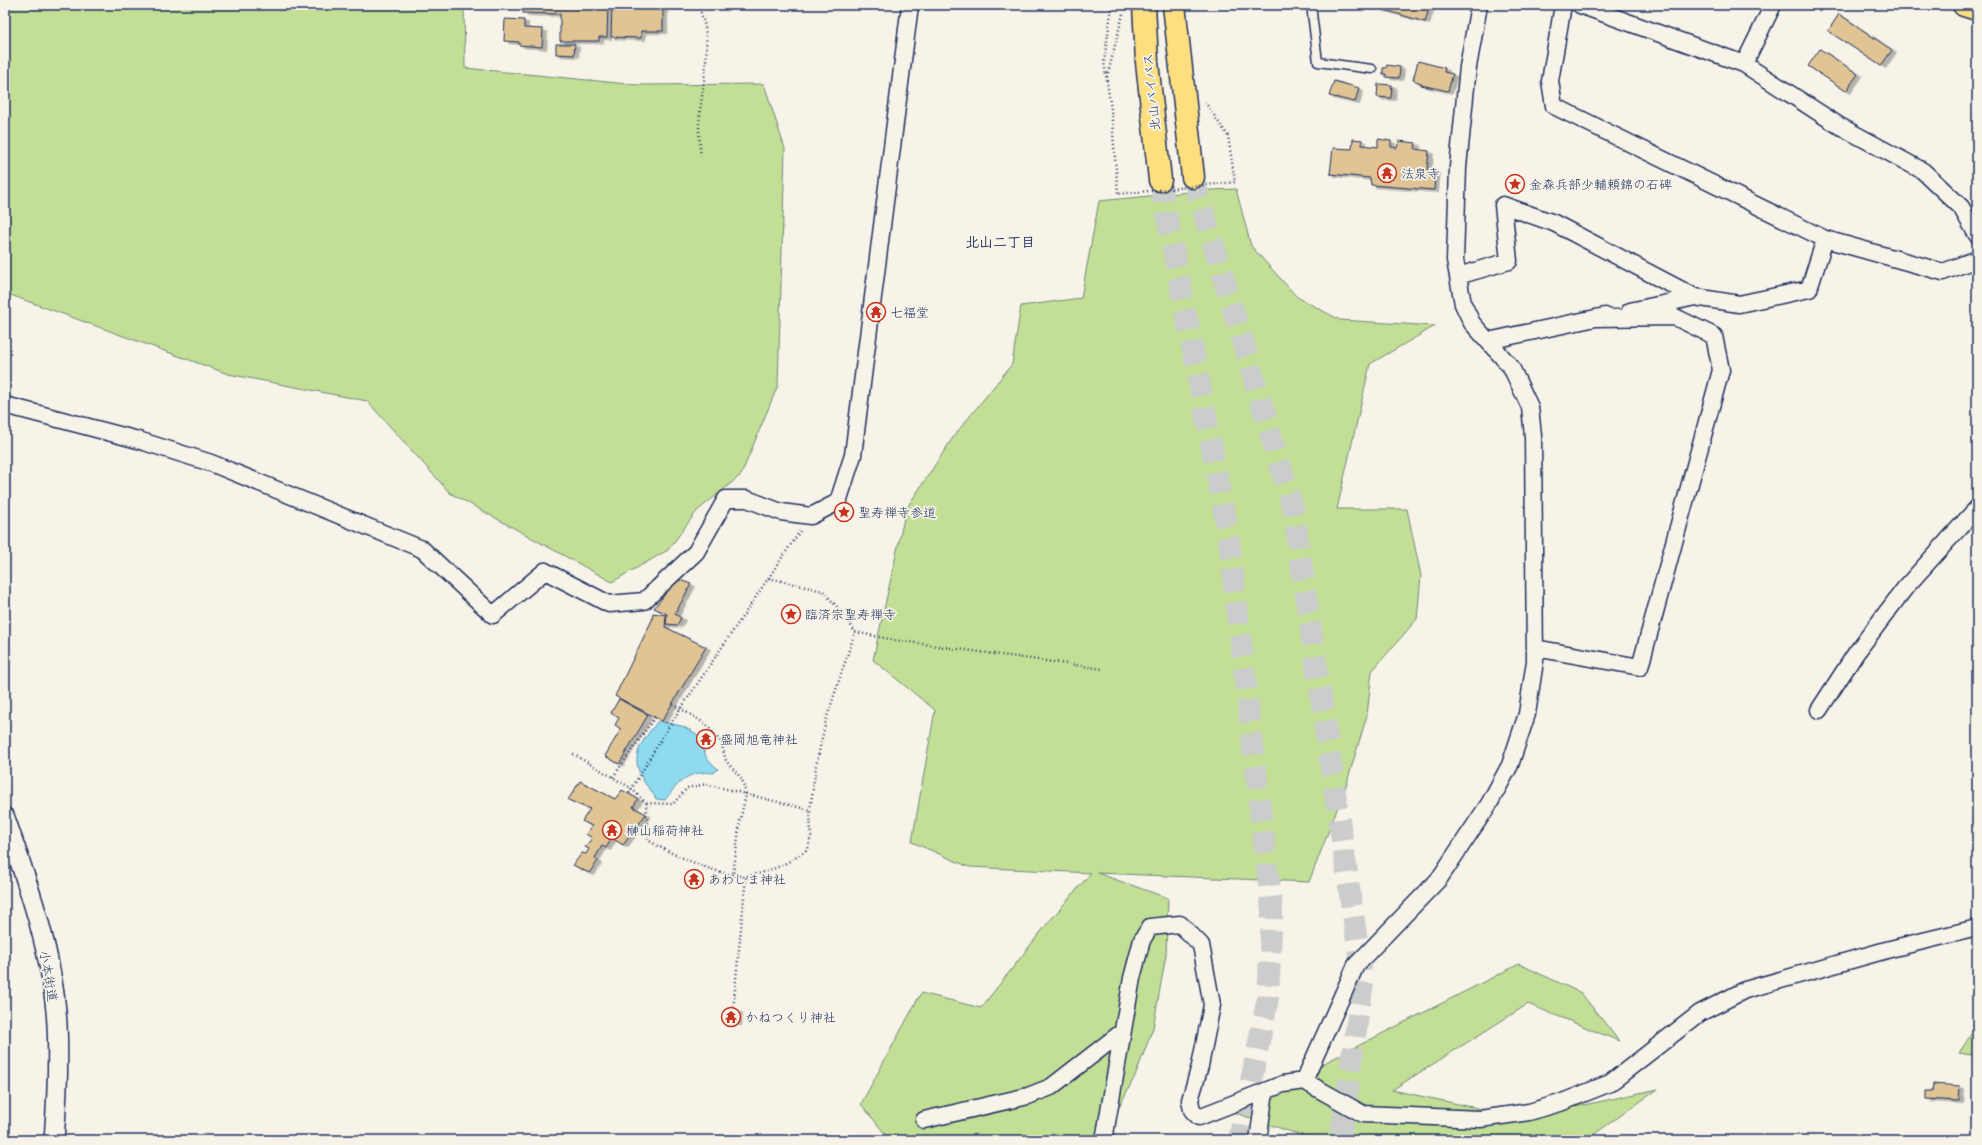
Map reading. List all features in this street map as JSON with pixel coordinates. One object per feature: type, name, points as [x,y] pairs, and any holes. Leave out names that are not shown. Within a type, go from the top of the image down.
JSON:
[{"type":"highway","points":[[1174,5],[1193,177]]},
{"type":"highway","points":[[1964,5],[1977,9]]},
{"type":"highway","name":"北山バイパス","points":[[1134,6],[1147,62],[1160,180]]},
{"type":"street","points":[[5,405],[138,440],[211,463],[422,549],[493,615],[545,571],[609,604],[644,601],[696,552],[726,499],[747,499],[781,512],[811,516],[838,502],[853,455],[910,5]]},
{"type":"street","points":[[1304,1081],[1356,965],[1439,879],[1489,804],[1507,771],[1527,714],[1535,662],[1532,436],[1530,406],[1511,367],[1472,323],[1463,304],[1456,260],[1458,167],[1468,67],[1479,5]]},
{"type":"street","points":[[1563,5],[1550,82],[1554,106],[1825,239],[1943,272],[1977,259]]},
{"type":"street","points":[[1580,5],[1744,64],[1838,124],[1923,171],[1962,207],[1977,235]]},
{"type":"street","points":[[1744,64],[1773,5]]},
{"type":"street","points":[[1458,276],[1509,261],[1503,205],[1554,223],[1695,297],[1739,304],[1809,289],[1825,239]]},
{"type":"street","points":[[1488,341],[1695,297]]},
{"type":"street","points":[[1535,648],[1640,667],[1721,370],[1714,336],[1675,317],[1595,318]]},
{"type":"street","points":[[1819,710],[1856,653],[1905,588],[1977,508]]},
{"type":"street","name":"小本街道","points":[[5,818],[37,917],[48,964],[57,1023],[58,1085],[54,1140]]},
{"type":"street","points":[[1104,1140],[1122,1032],[1142,940],[1150,927],[1180,924],[1201,945],[1212,1005],[1200,1066],[1190,1100],[1192,1110],[1198,1117],[1205,1116],[1283,1084],[1304,1081],[1363,1114],[1480,1119],[1528,1112],[1560,1103],[1610,1083],[1700,1013],[1745,990],[1890,949],[1977,928]]},
{"type":"street","points":[[924,1120],[1028,1096],[1051,1087],[1122,1032]]},
{"type":"street","points":[[1258,1140],[1265,1091]]},
{"type":"lane","points":[[1311,5],[1318,62],[1372,69]]},
{"type":"path","points":[[697,5],[702,14],[706,44],[699,125],[701,158]]},
{"type":"path","points":[[1112,5],[1104,62],[1111,109],[1113,150],[1118,194],[1235,182],[1228,136],[1205,102],[1204,94]]},
{"type":"path","points":[[1107,80],[1134,6]]},
{"type":"path","points":[[629,793],[671,723],[811,516]]},
{"type":"path","points":[[769,578],[823,591],[844,615],[855,632],[894,640],[1103,669]]},
{"type":"path","points":[[573,754],[631,788],[646,803],[648,840],[662,849],[691,862],[734,875],[746,877],[791,861],[808,850],[811,836],[810,810],[816,766],[826,720],[855,632]]},
{"type":"path","points":[[673,704],[706,724],[721,742],[726,761],[742,779],[746,794],[740,821],[734,875]]},
{"type":"path","points":[[613,777],[655,717]]},
{"type":"path","points":[[646,803],[672,804],[687,788],[706,784],[810,810]]},
{"type":"path","points":[[733,1010],[746,877]]},
{"type":"green space","points":[[5,5],[464,5],[465,68],[638,85],[764,84],[785,149],[778,385],[741,475],[697,511],[668,550],[612,582],[450,493],[367,401],[228,374],[5,293]]},
{"type":"green space","points":[[1236,189],[1251,246],[1297,297],[1340,320],[1435,326],[1370,364],[1337,509],[1407,509],[1421,576],[1417,619],[1372,671],[1367,715],[1346,786],[1309,882],[1097,873],[1168,898],[1166,955],[1153,1028],[1136,1074],[1102,1140],[890,1140],[861,1104],[921,993],[981,1008],[1047,924],[1091,873],[969,867],[912,842],[935,710],[873,660],[906,509],[954,436],[1012,364],[1021,306],[1081,298],[1099,201],[1210,190]]},
{"type":"green space","points":[[1519,964],[1581,993],[1619,1041],[1528,1004],[1392,1090],[1524,1118],[1658,1089],[1586,1140],[1320,1140],[1303,1136],[1227,1110],[1283,1084]]},
{"type":"green space","points":[[1977,1025],[1977,1056],[1959,1053]]},
{"type":"water","points":[[658,721],[682,726],[697,734],[707,759],[718,769],[714,773],[698,773],[685,778],[675,787],[665,800],[656,799],[644,782],[637,764],[637,756],[642,742]]},
{"type":"building","points":[[523,5],[608,5],[607,37],[599,37],[599,41],[560,41],[560,14],[523,13]]},
{"type":"building","points":[[612,5],[663,5],[663,31],[641,31],[641,38],[611,37]]},
{"type":"building","points":[[1368,5],[1430,5],[1425,22]]},
{"type":"building","points":[[1839,14],[1892,50],[1881,66],[1828,31]]},
{"type":"building","points":[[505,19],[524,20],[524,28],[543,29],[542,47],[519,45],[519,42],[504,41]]},
{"type":"building","points":[[556,44],[575,44],[574,55],[556,54]]},
{"type":"building","points":[[1820,49],[1858,74],[1846,91],[1808,66]]},
{"type":"building","points":[[1418,61],[1445,68],[1444,72],[1453,74],[1448,91],[1421,85],[1421,83],[1413,80]]},
{"type":"building","points":[[1387,65],[1400,67],[1399,78],[1386,77],[1386,74],[1383,74],[1383,68],[1386,68]]},
{"type":"building","points":[[1334,81],[1359,88],[1355,102],[1329,96]]},
{"type":"building","points":[[1378,84],[1392,85],[1391,98],[1377,97]]},
{"type":"building","points":[[1353,139],[1362,140],[1362,145],[1378,147],[1378,139],[1391,141],[1391,147],[1397,148],[1399,141],[1416,143],[1415,149],[1429,151],[1427,171],[1435,171],[1434,190],[1371,185],[1370,178],[1330,174],[1333,148],[1352,149]]},
{"type":"building","points":[[677,579],[691,584],[675,614],[681,618],[677,625],[666,624],[667,614],[654,608]]},
{"type":"building","points":[[653,613],[666,615],[665,627],[706,647],[662,721],[615,696],[652,620]]},
{"type":"building","points":[[619,699],[648,715],[619,764],[605,756],[621,729],[615,725],[619,718],[611,713]]},
{"type":"building","name":"榊山稲荷神社","points":[[580,781],[615,799],[622,790],[638,799],[633,807],[646,814],[623,845],[612,838],[606,848],[602,846],[595,858],[598,861],[589,873],[573,865],[582,853],[586,854],[589,849],[585,847],[592,838],[586,834],[592,826],[582,821],[590,809],[568,800]]},
{"type":"building","name":"かねつくり神社","points":[[725,1010],[738,1010],[737,1023],[724,1023]]},
{"type":"building","points":[[1933,1084],[1960,1086],[1959,1101],[1926,1099],[1926,1091],[1932,1091]]},
{"type":"tunnel","points":[[1193,177],[1293,508],[1363,982],[1340,1140]]},
{"type":"tunnel","points":[[1160,180],[1228,531],[1272,911],[1268,998],[1239,1140]]},
{"type":"place","name":"法泉寺","points":[[1387,173]]},
{"type":"place","name":"金森兵部少輔頼錦の石碑","points":[[1515,184]]},
{"type":"place","name":"七福堂","points":[[876,312]]},
{"type":"place","name":"聖寿禅寺参道","points":[[844,512]]},
{"type":"place","name":"臨済宗聖寿禅寺","points":[[791,614]]},
{"type":"place","name":"盛岡旭竜神社","points":[[706,739]]},
{"type":"place","name":"榊山稲荷神社","points":[[612,830]]},
{"type":"place","name":"あわしま神社","points":[[694,879]]},
{"type":"place","name":"かねつくり神社","points":[[731,1017]]},
{"type":"district","name":"北山二丁目","points":[[1000,242]]}]
